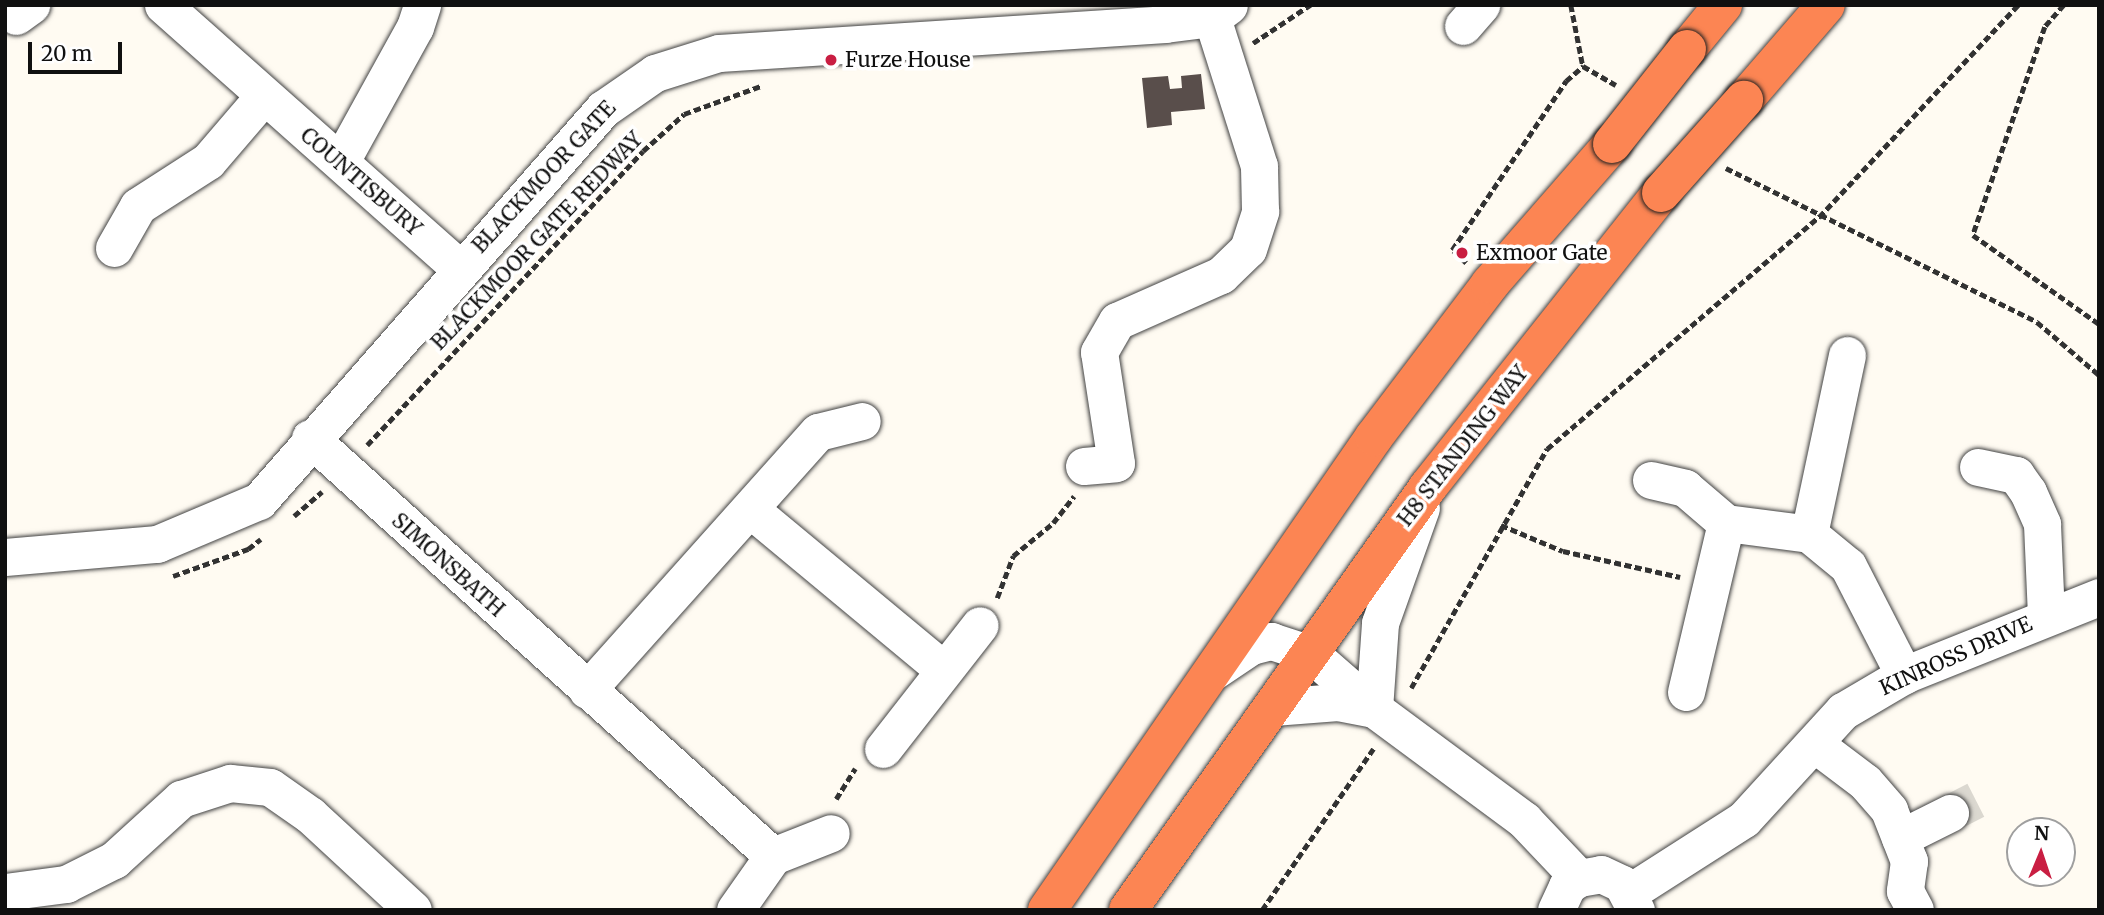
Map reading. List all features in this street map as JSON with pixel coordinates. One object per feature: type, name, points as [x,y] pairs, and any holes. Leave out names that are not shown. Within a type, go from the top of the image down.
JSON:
[{"type":"highway","name":"H8 STANDING WAY","points":[[1128,910],[1428,487],[1661,193],[1826,5]]},
{"type":"highway","points":[[1047,910],[1203,678],[1374,437],[1490,284],[1612,144],[1706,22]]},
{"type":"street","name":"COUNTISBURY","points":[[163,5],[262,98],[341,161],[459,268]]},
{"type":"street","points":[[341,161],[415,27],[422,5]]},
{"type":"street","points":[[1084,466],[1116,463],[1099,352],[1117,321],[1221,275],[1248,249],[1260,211],[1259,166],[1226,54],[1221,11]]},
{"type":"street","name":"BLACKMOOR GATE","points":[[5,557],[157,544],[211,524],[259,500],[459,268],[603,108],[655,73],[719,53],[1221,11]]},
{"type":"street","points":[[114,248],[138,206],[208,161],[262,98]]},
{"type":"street","points":[[1809,534],[1847,355]]},
{"type":"street","points":[[587,690],[818,432],[862,421]]},
{"type":"street","name":"SIMONSBATH","points":[[310,438],[773,856]]},
{"type":"street","points":[[1978,467],[2016,475],[2028,492],[2042,524],[2046,616]]},
{"type":"street","points":[[1651,480],[1685,488],[1727,523],[1809,534],[1849,566],[1903,675]]},
{"type":"street","points":[[1383,715],[1380,623],[1428,487]]},
{"type":"street","points":[[750,509],[943,669]]},
{"type":"street","points":[[1686,692],[1727,523]]},
{"type":"street","name":"KINROSS DRIVE","points":[[1633,901],[1744,819],[1816,745],[1843,711],[1903,675],[2099,597]]},
{"type":"street","points":[[883,749],[980,625]]},
{"type":"street","points":[[1203,678],[1251,646],[1271,641],[1311,654],[1383,715],[1524,820],[1579,878]]},
{"type":"street","points":[[1273,707],[1338,702],[1383,715]]},
{"type":"street","points":[[1816,745],[1865,782],[1889,810],[1905,850],[1905,891],[1915,910]]},
{"type":"street","points":[[5,892],[66,884],[114,860],[181,799],[230,783],[270,787],[310,815],[413,910]]},
{"type":"street","points":[[1905,850],[1950,813]]},
{"type":"street","points":[[736,910],[773,856],[831,833]]},
{"type":"street","points":[[1556,910],[1567,886],[1579,878],[1601,874],[1633,901]]},
{"type":"path","points":[[1226,54],[1268,36],[1310,5]]},
{"type":"path","points":[[1262,910],[1547,449],[1819,217],[2018,5]]},
{"type":"path","points":[[2064,5],[2045,27],[1973,235],[2099,324]]},
{"type":"path","points":[[1490,284],[1452,250],[1566,81],[1583,66]]},
{"type":"path","name":"BLACKMOOR GATE REDWAY","points":[[291,518],[344,470],[643,151],[684,114],[764,85]]},
{"type":"path","points":[[1819,217],[2038,322],[2099,375]]},
{"type":"path","points":[[980,625],[997,599],[1013,556],[1053,523],[1080,488],[1084,466]]},
{"type":"path","points":[[1500,525],[1563,551],[1712,584]]},
{"type":"path","points":[[159,577],[184,575],[248,549],[269,533]]},
{"type":"path","points":[[831,833],[828,812],[859,761],[883,749]]},
{"type":"building","points":[[1201,74],[1205,109],[1171,112],[1172,125],[1147,128],[1142,78],[1168,76],[1170,89],[1182,88],[1181,76]]},
{"type":"tunnel","points":[[1950,813],[1976,800]]},
{"type":"place","name":"Furze House","points":[[831,60]]},
{"type":"place","name":"Exmoor Gate","points":[[1462,253]]}]
